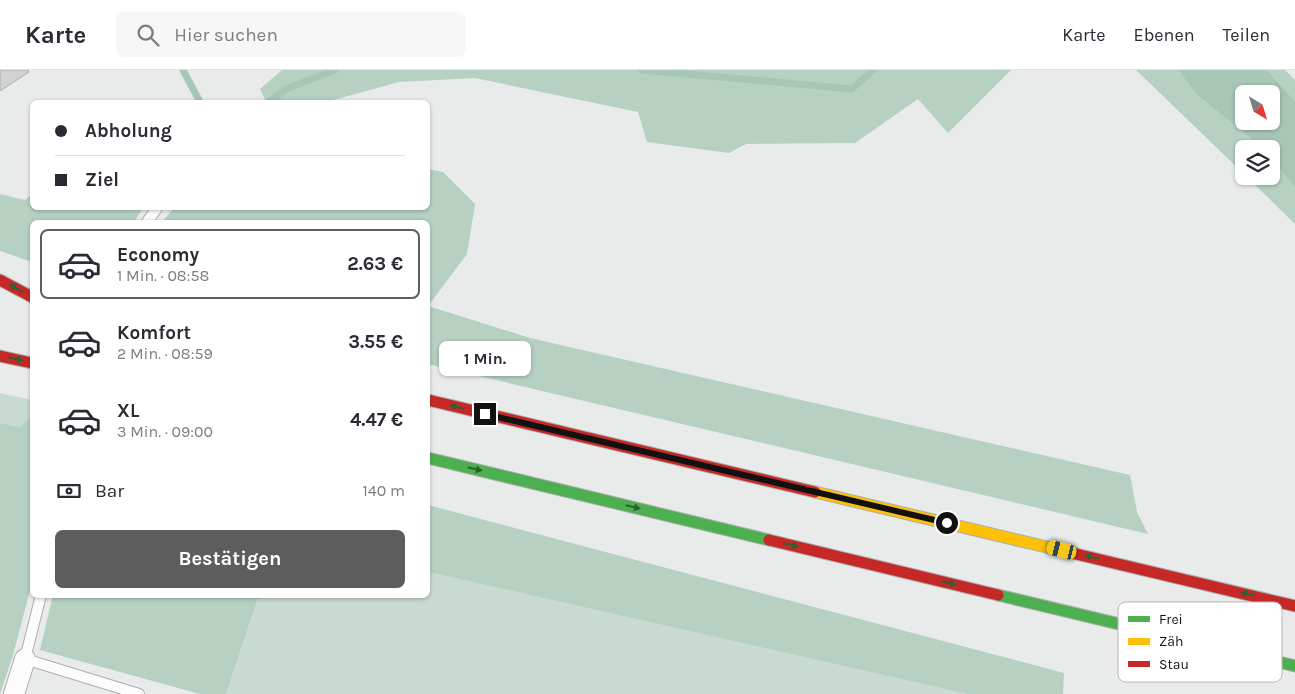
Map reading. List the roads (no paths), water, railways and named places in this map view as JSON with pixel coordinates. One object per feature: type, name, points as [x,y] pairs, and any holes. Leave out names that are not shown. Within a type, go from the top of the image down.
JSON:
[{"type":"highway","points":[[0,280],[30,296]]},
{"type":"highway","points":[[16,302],[30,306]]},
{"type":"highway","points":[[0,356],[30,363]]},
{"type":"highway","points":[[430,400],[1279,602]]},
{"type":"highway","points":[[430,458],[1118,623]]},
{"type":"highway","points":[[1282,603],[1295,606]]},
{"type":"highway","points":[[1282,663],[1295,666]]},
{"type":"street","points":[[14,694],[25,659]]},
{"type":"lane","points":[[40,598],[25,659],[139,694]]},
{"type":"waterway","points":[[183,70],[199,100]]},
{"type":"waterway","points":[[272,100],[286,89],[335,70]]},
{"type":"waterway","points":[[642,70],[852,89],[873,70]]}]
